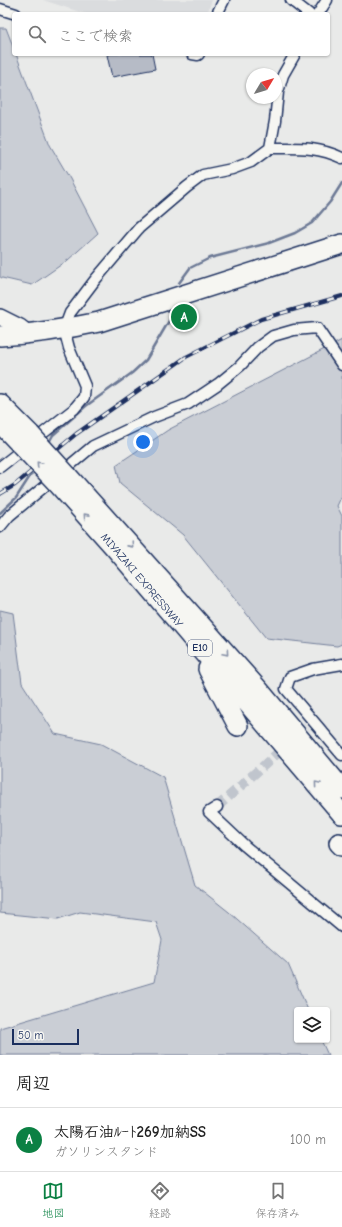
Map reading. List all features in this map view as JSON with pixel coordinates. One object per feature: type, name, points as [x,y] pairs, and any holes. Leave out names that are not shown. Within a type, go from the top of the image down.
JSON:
[{"type":"highway","points":[[0,336],[29,334],[99,322],[342,244]]},
{"type":"highway","name":"MIYAZAKI EXPRESSWAY","points":[[0,404],[25,439],[259,690],[342,789]]},
{"type":"highway","name":"MIYAZAKI EXPRESSWAY","points":[[0,423],[25,439]]},
{"type":"highway","name":"MIYAZAKI EXPRESSWAY","points":[[62,479],[115,548],[342,814]]},
{"type":"highway","points":[[192,639],[238,726]]},
{"type":"street","points":[[218,12],[224,0]]},
{"type":"street","points":[[291,0],[306,12]]},
{"type":"street","points":[[319,12],[327,0]]},
{"type":"street","points":[[0,9],[12,13]]},
{"type":"street","points":[[270,148],[278,92],[283,75],[295,56]]},
{"type":"street","points":[[0,467],[74,409],[84,397],[85,386],[69,348],[64,329],[70,313],[95,280],[139,228],[203,175],[232,169],[250,162],[270,148],[310,147],[332,153],[342,158]]},
{"type":"street","points":[[0,318],[20,327],[29,334]]},
{"type":"street","points":[[0,527],[9,516],[93,446],[154,417],[188,404],[218,384],[240,366],[258,347],[273,336],[294,330],[317,328],[342,365]]},
{"type":"street","points":[[342,664],[313,669],[290,677],[286,689],[311,724],[342,755]]},
{"type":"street","points":[[217,807],[209,812],[245,846],[342,927]]},
{"type":"shaded area","points":[[43,0],[212,0],[208,12],[80,12]]},
{"type":"shaded area","points":[[0,28],[6,28],[12,44],[12,56],[17,56],[50,145],[70,179],[98,233],[68,260],[32,285],[0,277]]},
{"type":"shaded area","points":[[342,340],[342,495],[337,506],[342,516],[342,644],[337,646],[266,638],[183,535],[120,483],[116,465],[168,430]]},
{"type":"shaded area","points":[[0,610],[13,613],[22,683],[55,734],[101,744],[163,777],[195,885],[229,912],[288,964],[307,1007],[294,1007],[294,1043],[322,1043],[328,1055],[0,1055],[0,1028],[154,982],[162,940],[156,922],[80,912],[58,919],[0,913]]},
{"type":"building","points":[[107,56],[152,56],[155,69],[112,77]]},
{"type":"waterway","points":[[179,283],[190,268],[210,258],[269,243],[295,233],[312,223],[330,202],[342,183]]},
{"type":"waterway","points":[[48,444],[53,435],[86,406],[132,373],[146,360],[176,309]]},
{"type":"waterway","points":[[0,513],[16,498],[34,470]]},
{"type":"tunnel","points":[[217,807],[307,727]]},
{"type":"railway","points":[[0,494],[15,485],[76,434],[186,357],[261,319],[342,296]]},
{"type":"place","name":"太陽石油ﾙｰﾄ269加納SS","points":[[184,317]]}]
